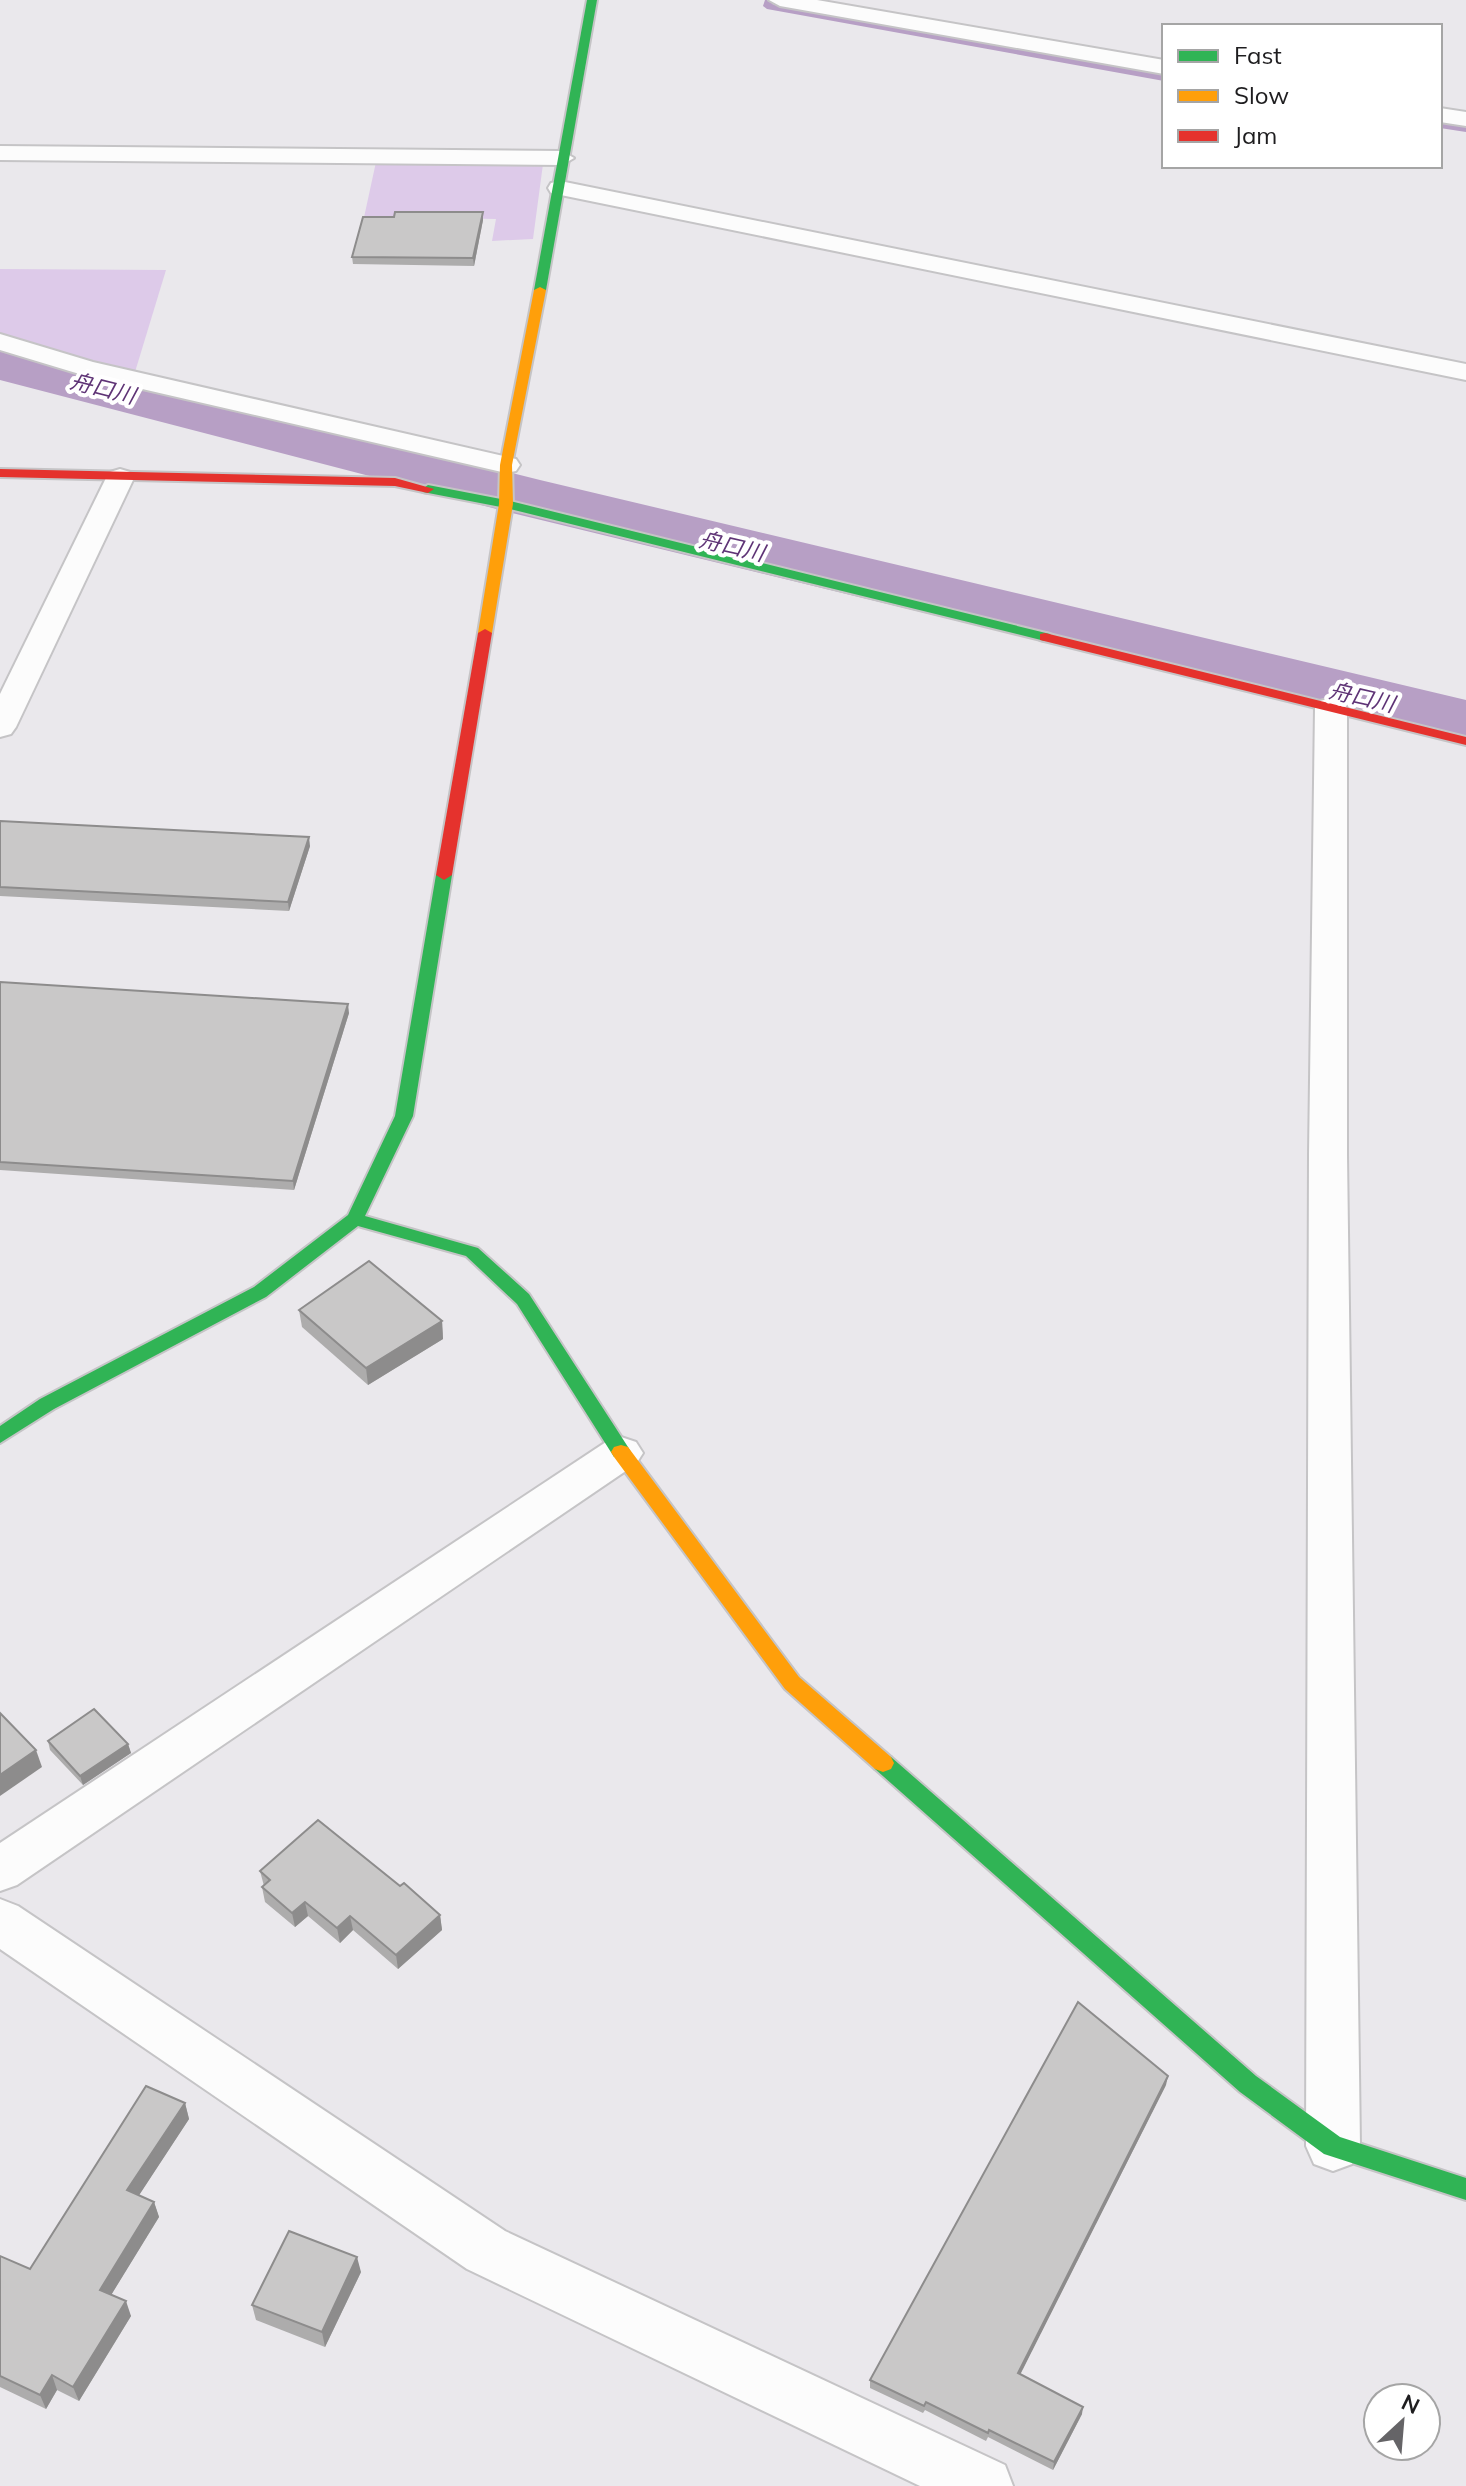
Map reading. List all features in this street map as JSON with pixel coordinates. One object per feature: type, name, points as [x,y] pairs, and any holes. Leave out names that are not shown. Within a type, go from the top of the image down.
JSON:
[{"type":"street","points":[[0,1436],[47,1404],[260,1292],[355,1219],[404,1116],[506,504],[506,465],[560,188],[562,158],[592,0]]},
{"type":"street","points":[[780,0],[1162,67]]},
{"type":"street","points":[[1442,115],[1466,119]]},
{"type":"street","points":[[0,153],[562,158]]},
{"type":"street","points":[[560,188],[1466,372]]},
{"type":"street","points":[[0,342],[86,368],[506,465]]},
{"type":"street","points":[[0,473],[395,482],[506,504],[1466,741]]},
{"type":"street","points":[[0,727],[120,478]]},
{"type":"street","points":[[1331,708],[1328,1171],[1333,2146]]},
{"type":"street","points":[[355,1219],[472,1252],[523,1299],[621,1453],[792,1683],[1248,2084],[1333,2146],[1466,2189]]},
{"type":"street","points":[[0,1870],[621,1453]]},
{"type":"street","points":[[0,1921],[486,2250],[984,2486]]},
{"type":"shaded area","points":[[376,162],[543,164],[533,239],[492,241],[496,219],[394,217],[391,222],[363,222]]},
{"type":"shaded area","points":[[0,269],[166,270],[135,372],[0,335]]},
{"type":"building","points":[[395,212],[483,212],[473,258],[352,257],[363,217],[394,217]]},
{"type":"building","points":[[0,821],[309,837],[288,902],[0,887]]},
{"type":"building","points":[[0,982],[348,1004],[293,1181],[0,1162]]},
{"type":"building","points":[[369,1261],[442,1321],[366,1368],[299,1310]]},
{"type":"building","points":[[94,1709],[128,1744],[80,1776],[48,1741]]},
{"type":"building","points":[[0,1713],[36,1750],[0,1775]]},
{"type":"building","points":[[318,1820],[400,1886],[404,1883],[440,1915],[396,1955],[350,1916],[337,1928],[305,1902],[292,1913],[262,1887],[270,1880],[260,1871]]},
{"type":"building","points":[[1078,2002],[1168,2076],[1018,2373],[1083,2407],[1054,2462],[989,2430],[988,2433],[926,2402],[924,2406],[870,2380]]},
{"type":"building","points":[[146,2086],[185,2103],[127,2190],[154,2202],[100,2290],[126,2301],[73,2387],[52,2375],[40,2395],[0,2376],[0,2256],[30,2269]]},
{"type":"building","points":[[289,2231],[357,2257],[322,2332],[252,2305]]},
{"type":"waterway","points":[[769,0],[767,6],[1162,78]]},
{"type":"waterway","points":[[1442,125],[1466,129]]},
{"type":"waterway","name":"舟口川","points":[[0,361],[531,498],[1466,722]]},
{"type":"traffic: fast","points":[[540,290],[592,0]]},
{"type":"traffic: fast","points":[[428,489],[506,504],[1045,637]]},
{"type":"traffic: fast","points":[[0,1436],[47,1404],[260,1292],[355,1219],[404,1116],[444,875]]},
{"type":"traffic: fast","points":[[355,1219],[472,1252],[523,1299],[621,1452]]},
{"type":"traffic: fast","points":[[883,1763],[1248,2084],[1333,2146],[1466,2189]]},
{"type":"traffic: slow","points":[[485,633],[506,504],[506,465],[540,290]]},
{"type":"traffic: slow","points":[[621,1452],[792,1683],[883,1763]]},
{"type":"traffic: jam","points":[[0,473],[395,482],[428,489]]},
{"type":"traffic: jam","points":[[444,875],[485,633]]},
{"type":"traffic: jam","points":[[1045,637],[1466,741]]}]
